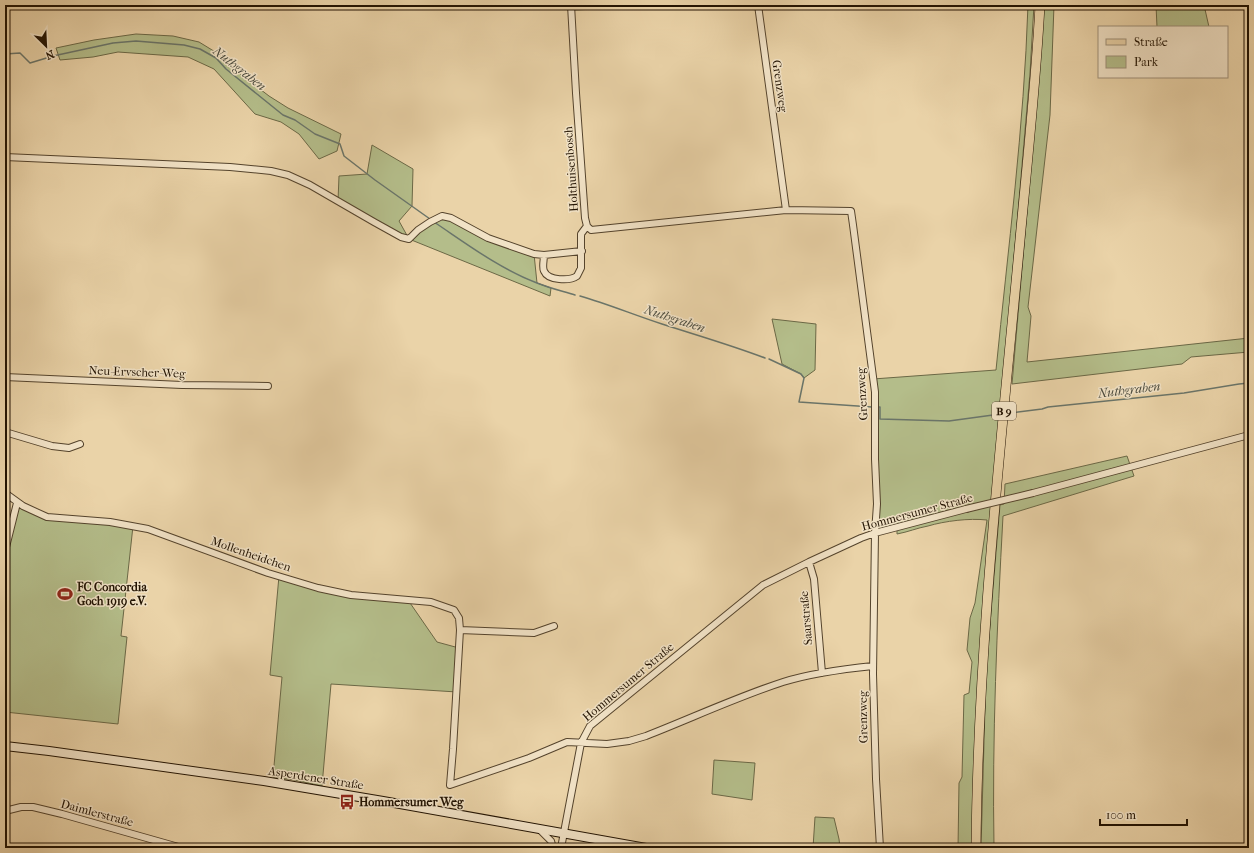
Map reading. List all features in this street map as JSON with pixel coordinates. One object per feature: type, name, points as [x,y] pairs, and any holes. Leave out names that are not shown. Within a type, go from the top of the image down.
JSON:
[{"type":"main road","name":"B 9","points":[[976,848],[979,727],[990,558],[1030,142],[1040,5]]},
{"type":"main road","name":"Asperdener Straße","points":[[5,746],[264,781],[646,848]]},
{"type":"street","name":"Holthuisenbosch","points":[[571,5],[585,218],[587,226],[591,230],[786,210]]},
{"type":"street","name":"Grenzweg","points":[[758,5],[786,210],[851,211],[875,392],[877,504],[875,533],[874,666],[876,779],[880,848]]},
{"type":"street","points":[[5,157],[230,167],[271,171],[288,175],[310,185],[401,237],[409,239],[418,230],[442,216],[451,218],[488,238],[534,254],[544,255],[582,251]]},
{"type":"street","points":[[544,255],[544,271],[548,276],[552,278],[571,279],[577,276],[581,268],[581,234],[587,226]]},
{"type":"street","name":"Neu-Ervscher-Weg","points":[[5,377],[143,384],[268,386]]},
{"type":"street","points":[[5,432],[52,446],[69,448],[80,444]]},
{"type":"street","name":"Hommersumer Straße","points":[[561,848],[581,743],[590,726],[763,585],[809,562],[875,533],[1033,493],[1249,435]]},
{"type":"street","points":[[5,493],[20,505],[5,551]]},
{"type":"street","name":"Mollenheidchen","points":[[20,505],[47,517],[110,522],[148,529],[268,573],[318,588],[351,595],[431,602],[454,610],[459,618],[460,630],[450,785],[529,758],[567,742],[581,743]]},
{"type":"street","name":"Saarstraße","points":[[809,562],[814,579],[822,673]]},
{"type":"street","points":[[460,630],[534,633],[554,626]]},
{"type":"street","points":[[581,743],[607,744],[630,741],[784,682],[840,669],[874,666]]},
{"type":"street","name":"Daimlerstraße","points":[[5,811],[21,807],[62,814],[182,848]]},
{"type":"street","points":[[540,830],[551,841],[553,848]]},
{"type":"green space","points":[[571,5],[649,5],[650,7],[572,10]]},
{"type":"green space","points":[[1028,5],[1034,5],[1030,73],[1011,292],[971,848],[958,848],[959,783],[962,777],[964,695],[969,693],[972,662],[967,650],[970,618],[975,603],[987,520],[973,519],[949,521],[897,534],[897,528],[875,533],[873,379],[996,370],[1019,142]]},
{"type":"green space","points":[[1043,5],[1054,5],[1050,115],[1028,307],[1031,316],[1027,362],[1249,338],[1249,352],[1191,357],[1182,364],[1012,384]]},
{"type":"green space","points":[[1156,5],[1204,5],[1209,26],[1157,26]]},
{"type":"green space","points":[[136,34],[173,36],[199,42],[217,53],[239,73],[269,96],[288,108],[341,134],[337,151],[319,159],[299,134],[281,122],[255,114],[214,69],[188,57],[118,52],[93,57],[60,60],[56,48],[94,40]]},
{"type":"green space","points":[[372,145],[413,169],[412,206],[399,221],[409,239],[338,201],[339,176],[367,174]]},
{"type":"green space","points":[[442,216],[488,238],[534,254],[537,283],[551,288],[550,296],[409,239]]},
{"type":"green space","points":[[772,319],[816,324],[815,370],[804,378],[801,374],[782,364]]},
{"type":"green space","points":[[1127,456],[1134,476],[1003,516],[996,682],[994,848],[981,848],[986,673],[1000,505],[1004,504],[1005,484]]},
{"type":"green space","name":"FC Concordia Goch 1919 e.V.","points":[[17,503],[47,517],[133,526],[121,636],[127,637],[118,724],[5,712],[5,551]]},
{"type":"green space","points":[[279,576],[318,588],[408,600],[437,642],[459,648],[457,692],[331,684],[322,786],[273,777],[282,677],[270,675]]},
{"type":"green space","points":[[714,760],[755,763],[752,800],[712,794]]},
{"type":"green space","points":[[815,817],[834,818],[840,848],[813,848]]},
{"type":"waterway","name":"Nuthgraben","points":[[5,54],[20,53],[30,63],[53,56],[113,43],[136,41],[184,45],[200,49],[216,58],[226,69],[283,115],[295,120],[315,134],[340,144],[344,156],[430,219]]},
{"type":"waterway","name":"Nuthgraben","points":[[434,222],[484,256],[510,271],[542,285],[575,295]]},
{"type":"waterway","name":"Nuthgraben","points":[[580,296],[765,358]]},
{"type":"waterway","name":"Nuthgraben","points":[[769,359],[801,374],[804,378],[799,402],[872,407]]},
{"type":"waterway","name":"Nuthgraben","points":[[1011,413],[1048,407],[1184,393],[1249,383]]},
{"type":"waterway","name":"Nuthgraben","points":[[877,407],[880,407],[880,419],[949,421],[993,415]]},
{"type":"place","name":"FC Concordia Goch 1919 e.V.","points":[[65,594]]},
{"type":"place","name":"Hommersumer Weg","points":[[347,802]]}]
